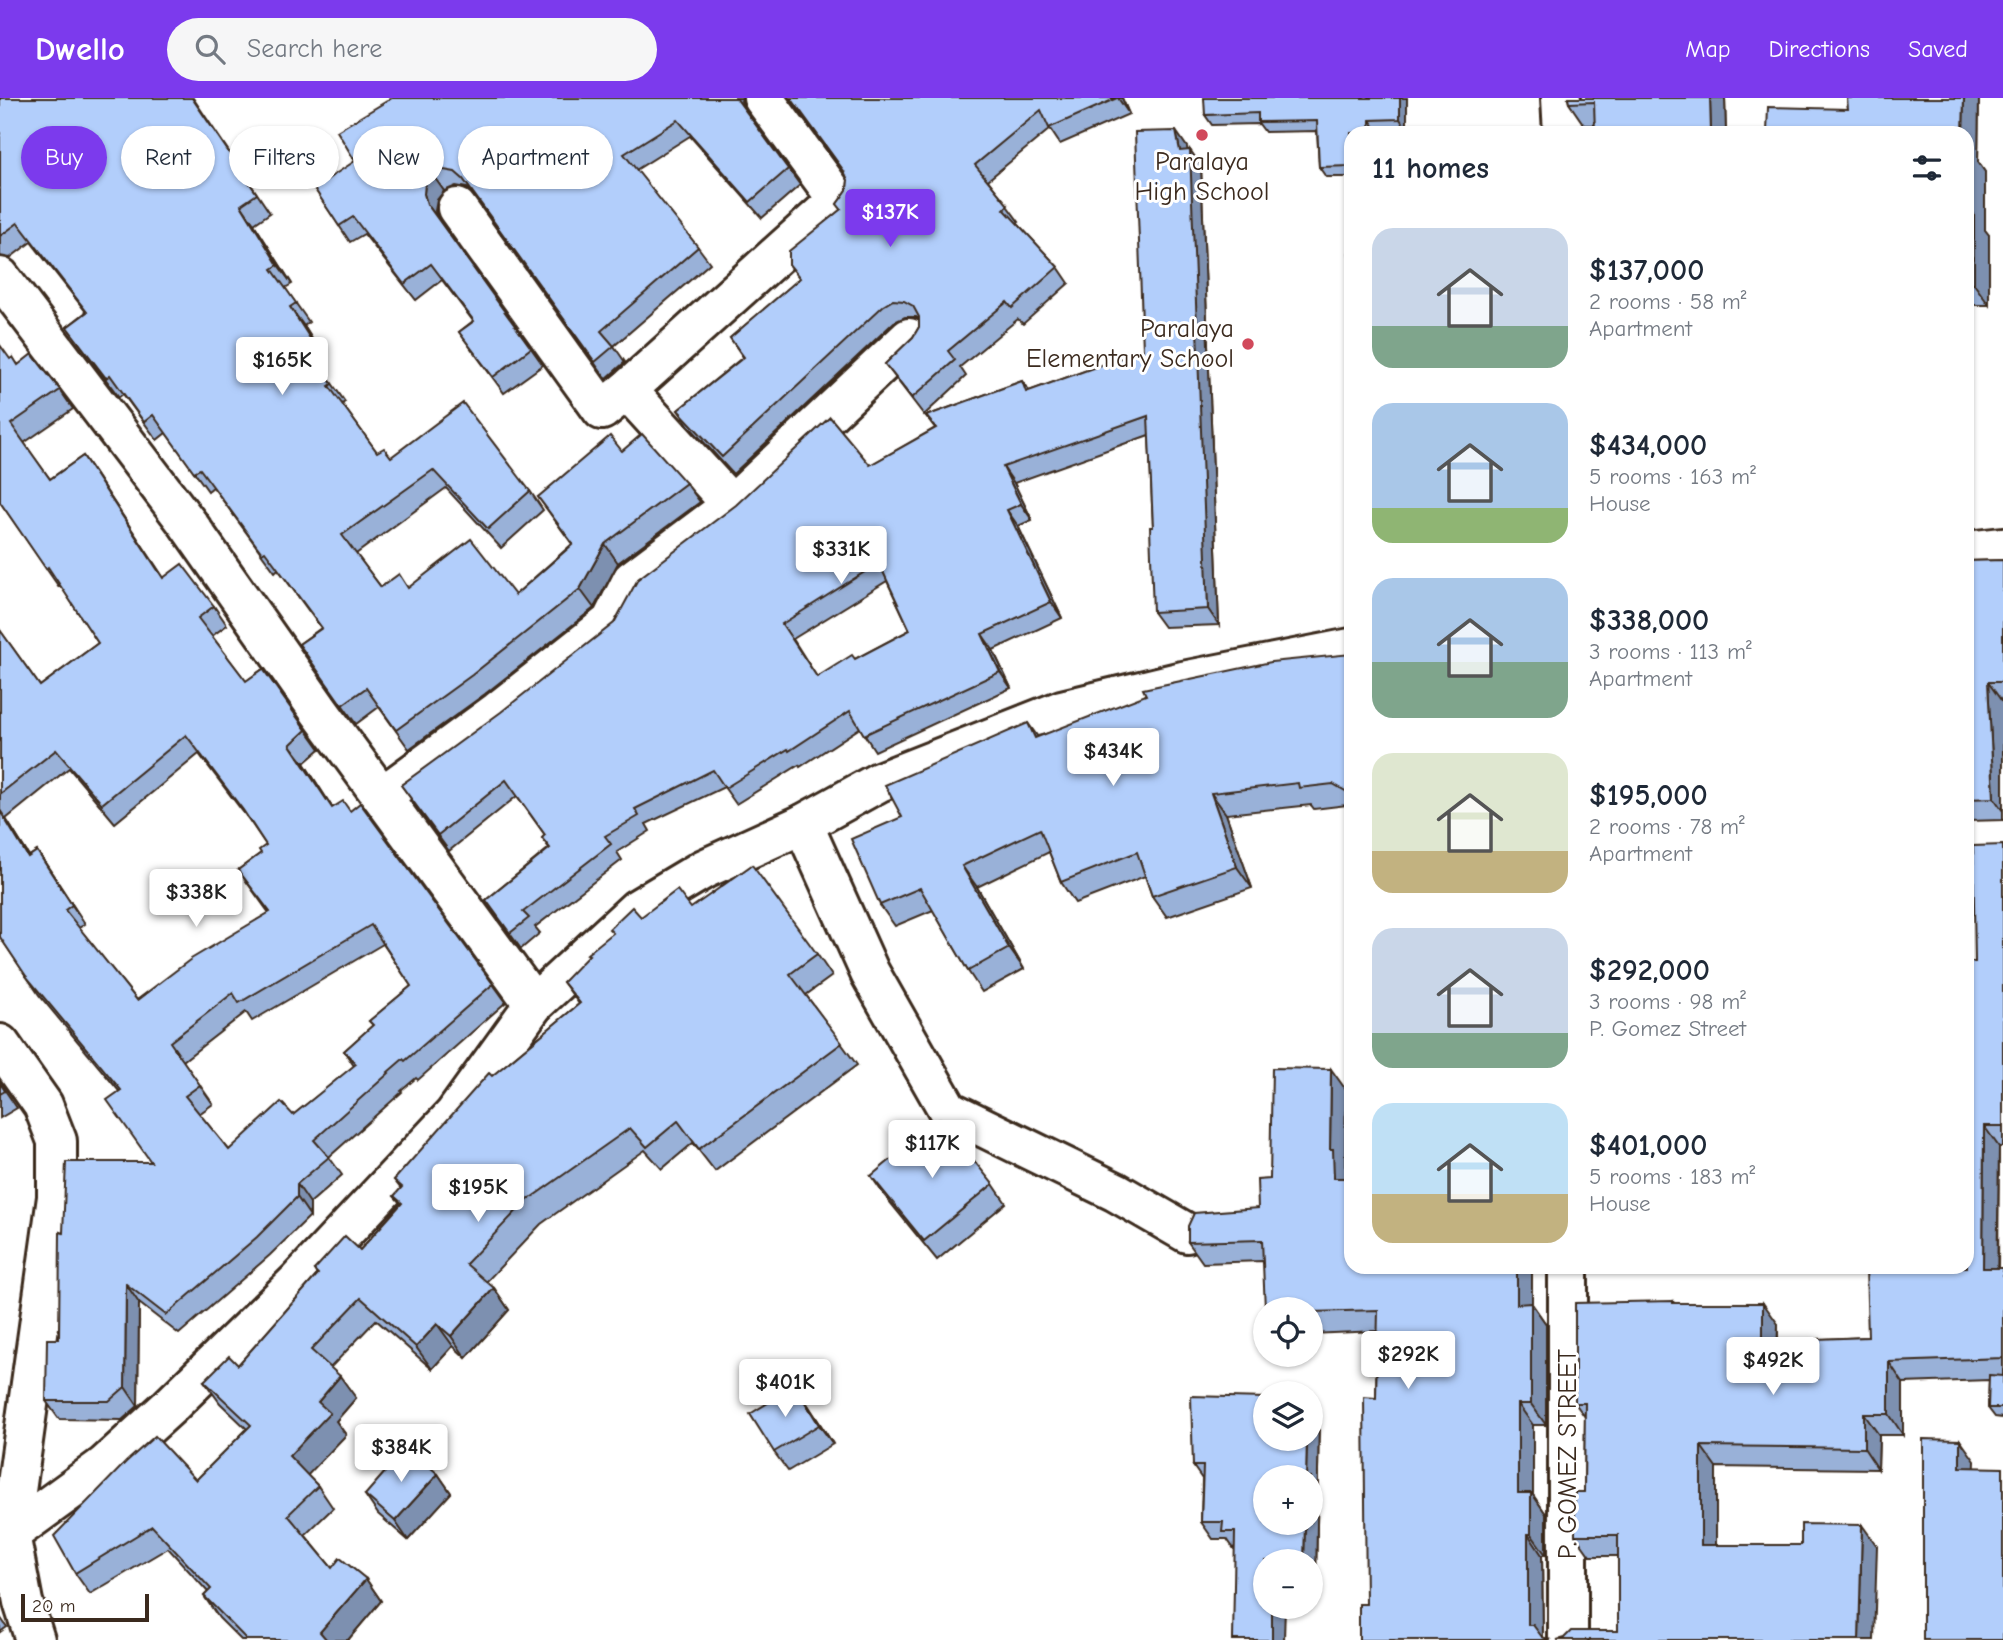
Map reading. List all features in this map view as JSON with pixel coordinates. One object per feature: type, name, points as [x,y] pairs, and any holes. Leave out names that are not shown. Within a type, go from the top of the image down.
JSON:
[{"type":"street","points":[[457,208],[603,410],[838,200],[763,98]]},
{"type":"street","points":[[1561,98],[1563,126]]},
{"type":"street","points":[[0,277],[188,524],[320,712],[534,1004]]},
{"type":"street","points":[[382,796],[498,711],[611,622],[632,580],[732,505],[909,338]]},
{"type":"street","points":[[627,390],[732,505]]},
{"type":"street","points":[[1974,550],[2003,547]]},
{"type":"street","points":[[10,1534],[104,1466],[169,1407],[297,1282],[454,1115],[534,1004],[637,909],[704,869],[803,824],[879,782],[1062,710],[1182,681],[1344,649]]},
{"type":"street","points":[[803,824],[870,973],[947,1110],[1116,1192],[1187,1233]]},
{"type":"street","points":[[0,1044],[43,1105],[57,1141],[57,1197],[10,1534],[23,1602],[35,1640]]},
{"type":"street","name":"P. GOMEZ STREET","points":[[1568,1274],[1568,1640]]},
{"type":"building","points":[[0,98],[192,98],[211,126],[121,126],[121,189],[215,189],[215,132],[229,153],[229,189],[254,189],[257,194],[241,205],[278,265],[272,269],[296,303],[290,307],[313,343],[307,347],[332,384],[329,386],[377,452],[384,448],[391,457],[463,403],[530,491],[488,529],[433,470],[342,535],[381,587],[399,574],[408,588],[471,539],[515,595],[573,544],[538,497],[610,436],[622,451],[642,434],[686,483],[605,544],[580,589],[472,675],[396,730],[366,688],[342,705],[299,644],[322,628],[200,469],[194,472],[153,415],[144,422],[110,375],[106,378],[67,327],[87,312],[18,223],[0,236]]},
{"type":"building","points":[[392,98],[736,98],[788,169],[750,202],[678,120],[624,154],[698,247],[601,331],[614,346],[595,362],[470,189],[613,189],[613,126],[458,126],[458,175],[444,170],[444,126],[353,126],[353,158],[339,130]]},
{"type":"building","points":[[791,98],[1117,98],[1049,128],[1041,110],[975,165],[1008,205],[1004,209],[1058,267],[1012,308],[1007,302],[948,351],[955,360],[912,398],[885,364],[913,337],[919,327],[919,317],[913,306],[904,301],[893,300],[883,306],[722,457],[678,410],[744,357],[730,338],[800,278],[789,264],[789,251],[841,209],[837,204],[847,190],[848,180],[844,171]]},
{"type":"building","points":[[1204,98],[1400,98],[1400,119],[1370,120],[1370,126],[1344,126],[1344,166],[1319,167],[1317,121],[1258,122],[1258,113],[1205,115]]},
{"type":"building","points":[[1568,98],[1710,98],[1711,126],[1595,126],[1594,102],[1569,103]]},
{"type":"building","points":[[1847,98],[1964,98],[1963,126],[1767,126],[1768,107],[1848,109]]},
{"type":"building","points":[[1176,131],[1180,151],[1190,150],[1208,609],[1153,612],[1150,527],[1153,527],[1148,416],[1003,467],[1021,504],[1007,510],[1051,602],[982,634],[1000,672],[864,735],[850,711],[725,788],[713,770],[635,809],[639,816],[605,836],[611,844],[523,912],[529,918],[510,933],[486,900],[550,848],[542,838],[545,835],[506,780],[438,835],[401,785],[501,712],[614,623],[638,579],[736,505],[830,417],[870,465],[936,428],[926,416],[1022,381],[1026,392],[1143,350],[1135,132]],"holes":[[[879,563],[910,630],[855,659],[852,655],[817,677],[782,624]]]},
{"type":"building","points":[[353,162],[353,189],[424,189],[427,204],[531,348],[493,377],[459,332],[474,321],[431,264],[404,284],[353,217],[339,226],[315,189],[339,189],[339,172]]},
{"type":"building","points":[[0,345],[18,365],[32,354],[60,390],[11,424],[50,479],[83,456],[163,578],[182,564],[214,606],[198,618],[246,681],[263,669],[306,730],[290,745],[332,808],[343,801],[350,811],[360,803],[493,984],[405,1061],[403,1059],[388,1072],[314,1140],[329,1157],[297,1184],[297,1197],[257,1237],[166,1315],[126,1284],[125,1387],[109,1401],[46,1401],[47,1339],[59,1339],[60,1232],[63,1233],[66,1162],[151,1162],[107,1100],[121,1090],[26,976],[0,937],[0,811],[28,857],[37,851],[72,905],[65,910],[137,1000],[191,959],[270,912],[238,870],[261,853],[259,850],[266,845],[186,735],[102,804],[56,750],[0,794],[0,630],[40,686],[98,643],[48,567],[46,569],[0,502]],"holes":[[[371,925],[411,986],[369,1021],[373,1025],[344,1051],[356,1064],[293,1115],[281,1102],[229,1150],[185,1096],[200,1085],[170,1042],[233,993],[239,1003]]]},
{"type":"building","points":[[2003,560],[2003,682],[1988,682],[1994,798],[1974,799],[1974,561]]},
{"type":"building","points":[[1344,655],[1344,790],[1333,784],[1299,788],[1298,783],[1211,793],[1237,867],[1152,896],[1137,852],[1061,882],[1040,829],[962,866],[1009,948],[968,971],[920,888],[880,905],[851,839],[902,817],[885,785],[1028,723],[1035,738],[1146,695],[1143,689],[1271,662]]},
{"type":"building","points":[[2003,845],[2003,1126],[1984,1126],[1983,1268],[2003,1268],[2003,1358],[1889,1362],[1889,1414],[1864,1414],[1864,1448],[1701,1446],[1701,1545],[1801,1545],[1801,1524],[1862,1525],[1859,1640],[1557,1640],[1564,1638],[1571,1631],[1618,1631],[1618,1535],[1575,1535],[1575,1492],[1584,1492],[1585,1403],[1575,1403],[1575,1303],[1763,1303],[1763,1341],[1868,1337],[1866,1274],[1974,1274],[1974,846]]},
{"type":"building","points":[[752,865],[817,954],[790,974],[842,1043],[699,1149],[678,1121],[647,1147],[630,1128],[525,1202],[466,1264],[494,1288],[451,1336],[437,1324],[416,1347],[361,1298],[311,1350],[340,1376],[318,1402],[330,1413],[289,1456],[318,1486],[288,1515],[332,1568],[340,1558],[366,1579],[320,1632],[327,1640],[247,1640],[204,1596],[211,1589],[152,1526],[75,1573],[54,1536],[155,1436],[196,1480],[251,1425],[204,1381],[229,1356],[238,1365],[318,1274],[314,1270],[345,1236],[360,1250],[402,1203],[394,1196],[402,1187],[394,1180],[489,1073],[492,1076],[580,1003],[563,982],[589,955],[587,954],[613,933],[609,929],[632,907],[641,917],[677,890],[691,908]]},
{"type":"building","points":[[1272,1068],[1331,1069],[1330,1149],[1333,1149],[1334,1178],[1344,1178],[1344,1274],[1517,1274],[1517,1304],[1531,1303],[1531,1404],[1518,1404],[1518,1493],[1531,1493],[1528,1625],[1533,1625],[1542,1637],[1551,1640],[1359,1640],[1359,1604],[1366,1604],[1364,1397],[1376,1398],[1378,1310],[1323,1312],[1323,1297],[1264,1297],[1262,1240],[1188,1242],[1188,1226],[1194,1213],[1258,1208],[1257,1180],[1270,1179]]},
{"type":"building","points":[[940,1119],[993,1184],[924,1241],[871,1176]]},
{"type":"building","points":[[1989,1375],[2003,1376],[2003,1408],[1988,1408]]},
{"type":"building","points":[[795,1386],[819,1425],[774,1452],[750,1414]]},
{"type":"building","points":[[1191,1396],[1253,1398],[1253,1451],[1307,1451],[1306,1465],[1253,1465],[1253,1535],[1305,1535],[1304,1549],[1253,1549],[1253,1619],[1272,1619],[1272,1640],[1233,1640],[1235,1532],[1222,1532],[1223,1522],[1201,1522],[1203,1466],[1193,1466]]},
{"type":"building","points":[[1923,1439],[1960,1440],[1960,1467],[2003,1468],[2003,1640],[1923,1640]]},
{"type":"building","points":[[407,1447],[438,1474],[395,1521],[365,1495]]},
{"type":"place","name":"Paralaya High School","points":[[1202,135]]},
{"type":"place","name":"Paralaya Elementary School","points":[[1248,344]]}]
